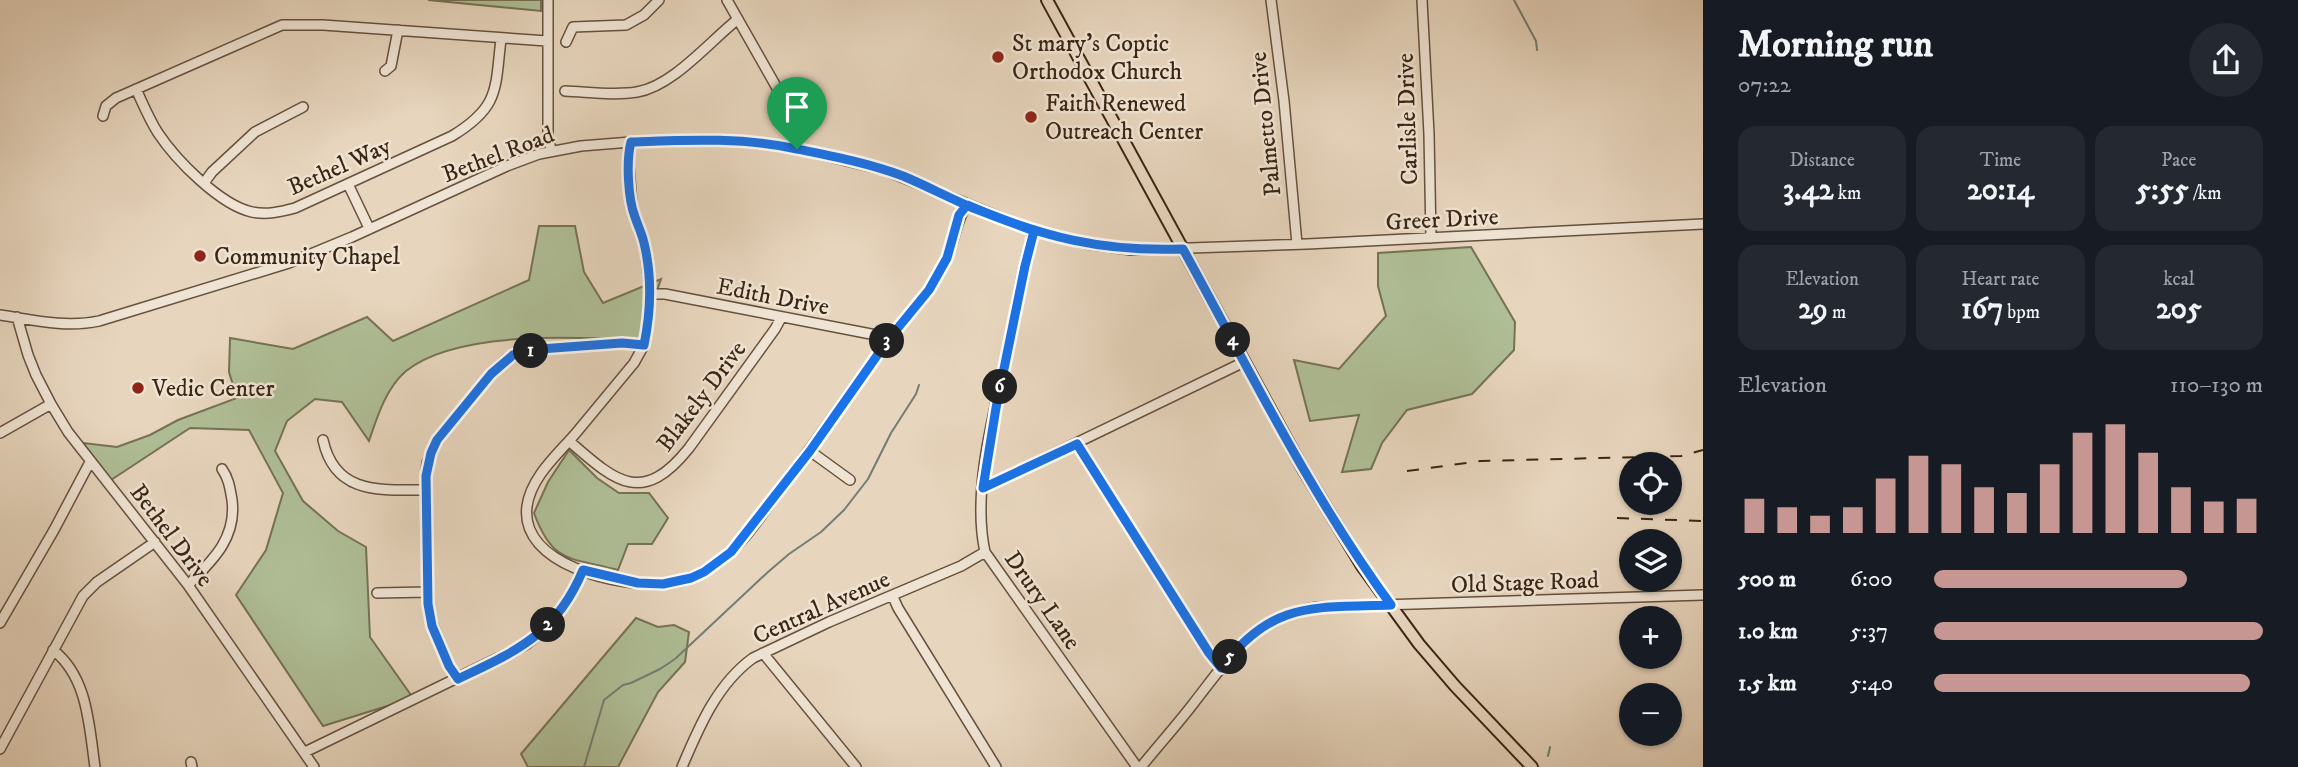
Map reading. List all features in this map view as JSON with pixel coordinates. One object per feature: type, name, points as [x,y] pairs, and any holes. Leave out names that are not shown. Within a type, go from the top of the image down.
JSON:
[{"type":"main road","points":[[1047,0],[1244,362],[1326,508],[1362,566],[1455,686],[1532,767]]},
{"type":"street","points":[[548,0],[548,140],[552,150]]},
{"type":"street","points":[[566,42],[573,27],[626,25],[643,15],[659,0]]},
{"type":"street","points":[[727,0],[794,118],[797,149]]},
{"type":"street","name":"Palmetto Drive","points":[[1271,0],[1297,244]]},
{"type":"street","name":"Carlisle Drive","points":[[1422,0],[1431,237]]},
{"type":"street","points":[[565,90],[629,93],[659,85],[738,19]]},
{"type":"street","points":[[103,116],[109,103],[136,89],[282,25],[323,25],[547,41]]},
{"type":"street","points":[[386,71],[391,66],[398,30]]},
{"type":"street","name":"Bethel Way","points":[[136,89],[157,132],[204,183],[234,206],[267,214],[295,208],[348,184],[452,136],[478,118],[489,105],[495,89],[501,39]]},
{"type":"street","points":[[204,183],[212,172],[255,132],[303,107]]},
{"type":"street","name":"Bethel Road","points":[[0,315],[74,325],[99,321],[313,254],[507,166],[552,150],[631,142],[726,140],[797,149],[884,170],[1034,231],[1114,248],[1183,249]]},
{"type":"street","points":[[631,142],[628,154],[632,206],[645,246],[650,294],[644,345],[634,363],[534,484],[527,502],[526,516],[530,532],[544,551],[562,563],[619,580],[651,584],[677,582],[704,572],[739,544],[810,451],[888,340],[929,290],[947,258],[959,215],[967,205]]},
{"type":"street","points":[[348,184],[369,228]]},
{"type":"street","name":"Greer Drive","points":[[1183,249],[1703,224]]},
{"type":"street","name":"Drury Lane","points":[[1034,231],[996,408],[983,488],[980,514],[985,552],[1139,767]]},
{"type":"street","name":"Edith Drive","points":[[650,294],[665,294],[876,335],[888,340]]},
{"type":"street","name":"Bethel Drive","points":[[17,317],[28,355],[51,404],[90,462],[188,585],[314,767]]},
{"type":"street","name":"Blakely Drive","points":[[569,442],[603,471],[619,480],[639,483],[661,475],[676,464],[689,448],[781,318]]},
{"type":"street","points":[[458,679],[449,666],[432,626],[428,592],[426,490],[428,463],[437,440],[491,374],[507,359],[521,352],[622,343],[644,345]]},
{"type":"street","points":[[983,488],[1244,362]]},
{"type":"street","points":[[0,433],[51,404]]},
{"type":"street","points":[[323,440],[326,454],[334,468],[355,483],[379,489],[426,490]]},
{"type":"street","points":[[1077,444],[1221,668]]},
{"type":"street","points":[[810,451],[850,480]]},
{"type":"street","points":[[0,623],[90,462]]},
{"type":"street","points":[[188,585],[218,553],[231,526],[233,508],[229,483],[222,469]]},
{"type":"street","points":[[0,749],[79,601],[88,590],[155,542]]},
{"type":"street","name":"Central Avenue","points":[[681,767],[723,686],[742,666],[763,653],[829,622],[893,597],[985,552]]},
{"type":"street","points":[[305,752],[331,737],[458,679],[536,637],[560,610],[583,570]]},
{"type":"street","points":[[377,593],[428,592]]},
{"type":"street","name":"Old Stage Road","points":[[1139,767],[1233,653],[1252,634],[1287,614],[1317,607],[1703,595]]},
{"type":"street","points":[[893,597],[996,767]]},
{"type":"street","points":[[53,650],[64,658],[81,689],[96,767]]},
{"type":"street","points":[[763,653],[856,767]]},
{"type":"green space","points":[[428,0],[541,0],[541,11]]},
{"type":"green space","points":[[539,226],[575,226],[584,272],[603,303],[661,279],[640,340],[519,339],[455,348],[428,358],[406,371],[393,386],[383,403],[369,441],[342,402],[315,399],[287,421],[275,451],[303,501],[338,531],[366,547],[370,637],[413,698],[323,726],[236,595],[266,550],[283,493],[249,430],[190,428],[111,480],[83,443],[117,447],[237,398],[229,372],[230,338],[293,349],[367,317],[393,341],[529,280]]},
{"type":"green space","points":[[1471,247],[1515,322],[1514,350],[1472,394],[1407,410],[1382,443],[1371,469],[1342,472],[1359,415],[1310,421],[1294,360],[1339,369],[1386,316],[1378,286],[1378,253]]},
{"type":"green space","points":[[569,450],[597,478],[619,493],[649,493],[668,518],[652,544],[628,544],[618,570],[576,560],[557,550],[541,530],[534,513],[548,482]]},
{"type":"green space","points":[[636,618],[658,627],[674,625],[689,632],[685,662],[658,692],[618,767],[528,767],[521,754]]},
{"type":"waterway","points":[[1514,0],[1536,41],[1537,50]]},
{"type":"waterway","points":[[584,767],[604,700],[623,685],[660,669],[675,659],[768,572],[821,532],[844,510],[868,479],[919,385]]},
{"type":"waterway","points":[[1548,756],[1550,747]]},
{"type":"railway","points":[[1407,471],[1481,461],[1681,456],[1703,450]]},
{"type":"railway","points":[[1617,518],[1703,521]]},
{"type":"place","name":"St mary's Coptic Orthodox Church","points":[[998,57]]},
{"type":"place","name":"Faith Renewed Outreach Center","points":[[1031,117]]},
{"type":"place","name":"Community Chapel","points":[[200,256]]},
{"type":"place","name":"Vedic Center","points":[[138,388]]},
{"type":"route","points":[[797,149],[726,140],[631,142],[628,154],[632,206],[645,246],[650,294],[644,345],[622,343],[540,349],[513,355],[499,365],[437,440],[426,468],[428,604],[432,626],[449,666],[458,679],[536,637],[560,610],[583,570],[619,580],[663,584],[691,578],[704,572],[731,552],[810,451],[888,340],[929,290],[947,258],[959,215],[967,205],[1034,231],[1087,244],[1131,250],[1183,249],[1326,508],[1362,566],[1391,605],[1317,607],[1287,614],[1252,634],[1221,668],[1077,444],[983,488],[996,408],[1034,231],[973,208],[967,205],[948,196],[903,176],[850,160],[797,149]]}]
